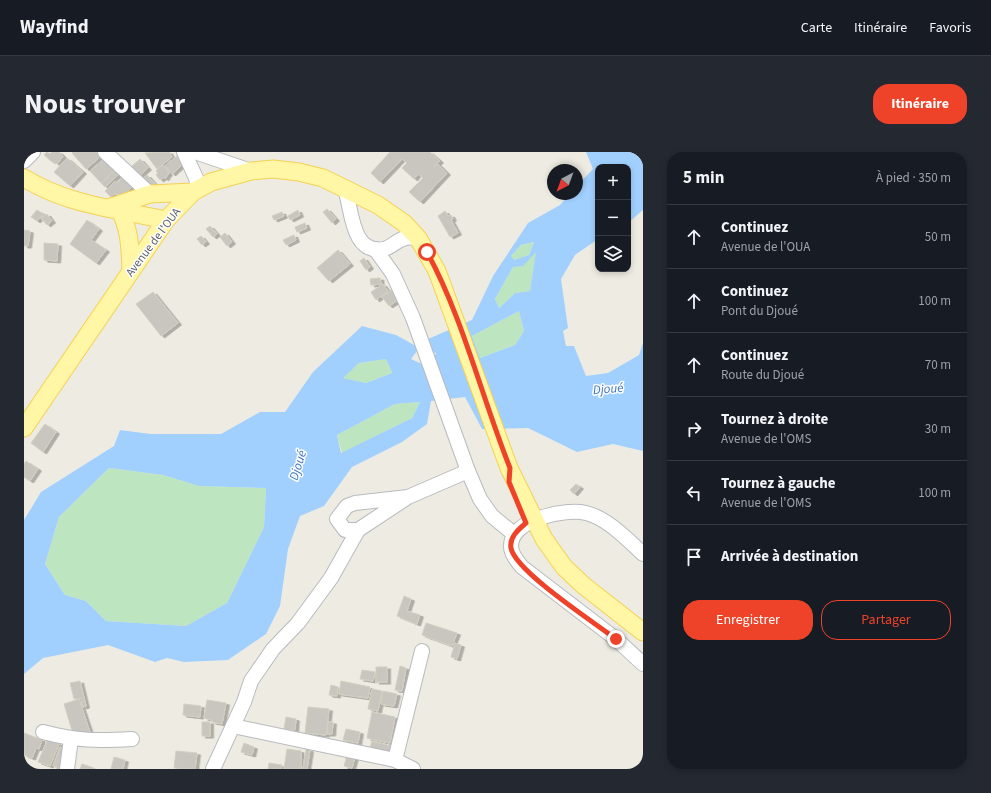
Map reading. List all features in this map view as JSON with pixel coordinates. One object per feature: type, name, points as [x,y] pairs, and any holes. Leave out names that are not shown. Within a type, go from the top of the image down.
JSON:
[{"type":"main road","name":"Avenue de l'OUA","points":[[24,428],[130,270],[166,220],[195,191],[230,176],[251,171],[273,169],[299,172],[322,178],[378,204],[404,223],[418,238],[437,271],[454,311],[497,437],[510,468],[509,482],[525,526]]},
{"type":"main road","points":[[24,178],[58,196],[74,201],[114,208],[166,220]]},
{"type":"main road","points":[[114,208],[150,194],[195,191]]},
{"type":"main road","points":[[114,208],[129,232],[130,270]]},
{"type":"main road","points":[[525,526],[544,539],[564,567],[583,586],[643,632]]},
{"type":"main road","points":[[525,526],[561,575],[578,592],[643,645]]},
{"type":"street","points":[[24,161],[33,152]]},
{"type":"street","points":[[105,152],[150,194]]},
{"type":"street","points":[[184,152],[196,178],[195,191]]},
{"type":"street","points":[[195,152],[251,171]]},
{"type":"street","points":[[346,189],[350,202],[354,229],[366,245],[375,249],[385,249],[406,238],[418,238]]},
{"type":"street","points":[[375,249],[393,274],[413,318],[468,471],[480,499],[492,516],[525,526]]},
{"type":"street","points":[[213,769],[233,726],[251,681],[273,649],[298,623],[332,578],[358,530],[408,497],[468,471]]},
{"type":"street","points":[[358,530],[345,530],[337,519],[347,506],[356,503],[408,497]]},
{"type":"street","points":[[643,554],[599,518],[585,513],[553,515],[525,526],[511,547],[514,556],[522,567],[616,639],[643,664]]},
{"type":"street","points":[[394,760],[422,651]]},
{"type":"street","points":[[233,726],[394,760],[413,769]]},
{"type":"street","points":[[43,732],[71,739],[100,741],[132,739]]},
{"type":"street","points":[[67,769],[71,739]]},
{"type":"green space","points":[[534,242],[529,255],[514,260],[511,256],[521,245]]},
{"type":"green space","points":[[537,251],[530,291],[515,293],[499,308],[495,299],[513,267]]},
{"type":"green space","points":[[519,311],[524,331],[515,345],[480,358],[472,336]]},
{"type":"green space","points":[[386,359],[392,373],[366,383],[342,378],[359,363]]},
{"type":"green space","points":[[420,402],[412,418],[342,453],[337,435],[395,404]]},
{"type":"green space","points":[[109,468],[163,475],[199,486],[266,488],[264,527],[227,603],[186,626],[106,621],[86,601],[65,595],[45,564],[59,517]]},
{"type":"water","name":"Djoué","points":[[586,152],[643,152],[643,210],[631,220],[631,164],[595,164],[595,241],[575,255],[561,279],[568,328],[563,331],[566,346],[574,346],[586,376],[608,373],[639,355],[643,343],[643,451],[613,444],[577,452],[528,428],[482,429],[465,397],[431,401],[427,424],[402,442],[352,467],[324,506],[300,516],[288,549],[280,606],[266,634],[228,660],[184,662],[167,658],[155,662],[108,645],[43,658],[24,674],[24,520],[41,492],[114,446],[120,430],[151,434],[221,434],[260,412],[285,412],[313,372],[362,326],[396,335],[414,345],[472,320],[493,276],[528,223],[560,205],[565,200],[583,200],[583,180],[593,169]],"holes":[[[534,242],[529,255],[514,260],[511,256],[521,245]],[[536,252],[530,291],[515,293],[499,308],[495,299],[513,267],[523,266]],[[519,311],[524,331],[515,345],[480,358],[472,336]],[[417,351],[436,353],[422,364],[411,359]],[[386,359],[392,373],[366,383],[343,378],[359,363]],[[420,402],[412,418],[341,453],[337,435],[395,404]],[[109,468],[163,475],[199,486],[266,488],[264,527],[227,603],[186,626],[106,621],[86,601],[65,595],[45,564],[59,517]]]},
{"type":"building","points":[[47,152],[50,154],[52,152],[59,152],[63,156],[57,164],[53,161],[52,162],[44,155]]},
{"type":"building","points":[[96,152],[100,157],[86,169],[72,153]]},
{"type":"building","points":[[169,152],[172,157],[157,169],[145,153]]},
{"type":"building","points":[[390,152],[430,152],[440,161],[433,168],[438,164],[447,173],[420,202],[409,192],[423,178],[418,174],[414,179],[402,168],[407,163],[402,159],[380,182],[371,173]]},
{"type":"building","points":[[178,155],[184,163],[172,174],[165,166]]},
{"type":"building","points":[[67,158],[83,172],[70,186],[54,172]]},
{"type":"building","points":[[105,158],[116,169],[101,183],[90,171]]},
{"type":"building","points":[[140,159],[148,168],[138,177],[130,168]]},
{"type":"building","points":[[163,165],[169,173],[165,179],[164,177],[160,180],[156,175],[158,173],[156,171]]},
{"type":"building","points":[[116,169],[119,174],[105,187],[101,183]]},
{"type":"building","points":[[124,175],[134,185],[125,194],[114,194],[111,197],[105,191],[115,181],[117,183]]},
{"type":"building","points":[[147,175],[155,184],[148,189],[141,181]]},
{"type":"building","points":[[327,209],[336,219],[332,223],[323,212]]},
{"type":"building","points":[[37,210],[43,214],[37,221],[31,217]]},
{"type":"building","points":[[298,210],[300,215],[290,220],[288,216]]},
{"type":"building","points":[[445,211],[448,216],[451,215],[453,219],[451,220],[458,233],[450,237],[438,216]]},
{"type":"building","points":[[282,212],[284,216],[274,220],[272,216]]},
{"type":"building","points":[[47,214],[52,221],[47,225],[41,218]]},
{"type":"building","points":[[87,220],[99,229],[91,240],[106,250],[96,263],[70,244]]},
{"type":"building","points":[[305,223],[307,228],[297,232],[295,227]]},
{"type":"building","points":[[210,226],[217,234],[213,237],[206,229]]},
{"type":"building","points":[[24,230],[30,231],[28,246],[24,246]]},
{"type":"building","points":[[225,233],[232,242],[227,246],[220,237]]},
{"type":"building","points":[[294,235],[296,240],[286,245],[283,240]]},
{"type":"building","points":[[201,236],[206,242],[202,245],[197,239]]},
{"type":"building","points":[[44,243],[58,244],[57,261],[44,260]]},
{"type":"building","points":[[338,250],[350,264],[329,281],[317,268]]},
{"type":"building","points":[[364,258],[370,267],[366,270],[360,261]]},
{"type":"building","points":[[380,278],[381,284],[371,285],[370,279]]},
{"type":"building","points":[[383,284],[388,291],[376,300],[371,292]]},
{"type":"building","points":[[392,290],[398,300],[389,306],[382,297]]},
{"type":"building","points":[[153,292],[178,323],[161,336],[136,304]]},
{"type":"building","points":[[45,424],[56,432],[43,452],[31,443]]},
{"type":"building","points":[[26,461],[38,469],[30,481],[24,477],[24,464]]},
{"type":"building","points":[[576,484],[580,487],[574,494],[570,490]]},
{"type":"building","points":[[404,596],[411,599],[407,611],[420,615],[417,624],[397,616]]},
{"type":"building","points":[[426,623],[457,633],[452,646],[422,635]]},
{"type":"building","points":[[455,643],[461,645],[457,659],[451,657]]},
{"type":"building","points":[[400,666],[406,668],[402,691],[395,690]]},
{"type":"building","points":[[376,667],[387,667],[387,682],[376,682]]},
{"type":"building","points":[[362,670],[375,672],[373,681],[360,679]]},
{"type":"building","points":[[80,681],[86,706],[83,707],[81,698],[74,699],[70,683]]},
{"type":"building","points":[[341,681],[370,687],[368,698],[339,694]]},
{"type":"building","points":[[331,685],[338,687],[337,696],[329,695]]},
{"type":"building","points":[[372,689],[382,691],[378,711],[368,709]]},
{"type":"building","points":[[383,691],[397,694],[394,706],[381,704]]},
{"type":"building","points":[[79,699],[90,732],[74,737],[64,704]]},
{"type":"building","points":[[207,700],[226,703],[222,724],[212,722],[212,720],[204,718]]},
{"type":"building","points":[[184,704],[201,706],[200,717],[183,715]]},
{"type":"building","points":[[308,707],[329,709],[326,735],[305,733]]},
{"type":"building","points":[[372,712],[395,717],[390,743],[367,738]]},
{"type":"building","points":[[286,717],[296,719],[295,730],[284,729]]},
{"type":"building","points":[[202,722],[210,722],[210,736],[202,736]]},
{"type":"building","points":[[328,722],[333,722],[332,734],[327,734]]},
{"type":"building","points":[[346,729],[360,732],[358,743],[343,740]]},
{"type":"building","points":[[24,733],[42,740],[39,749],[36,748],[32,758],[24,755]]},
{"type":"building","points":[[48,739],[59,744],[50,766],[38,762]]},
{"type":"building","points":[[372,741],[391,746],[390,752],[370,748]]},
{"type":"building","points":[[64,743],[60,769],[53,766],[60,747],[62,748]]},
{"type":"building","points":[[244,743],[254,747],[252,755],[241,752]]},
{"type":"building","points":[[287,749],[301,751],[301,769],[284,769]]},
{"type":"building","points":[[306,749],[310,750],[307,769],[303,769]]},
{"type":"building","points":[[176,751],[197,753],[195,769],[174,768]]},
{"type":"building","points":[[347,755],[355,757],[352,768],[344,766]]},
{"type":"building","points":[[114,757],[125,760],[123,769],[111,769]]},
{"type":"building","points":[[269,763],[282,765],[281,769],[268,769]]},
{"type":"building","points":[[82,764],[94,768],[94,769],[80,769]]},
{"type":"route","points":[[427,252],[454,311],[497,437],[510,468],[509,482],[526,523],[514,534],[511,547],[514,556],[522,567],[616,639]]}]
